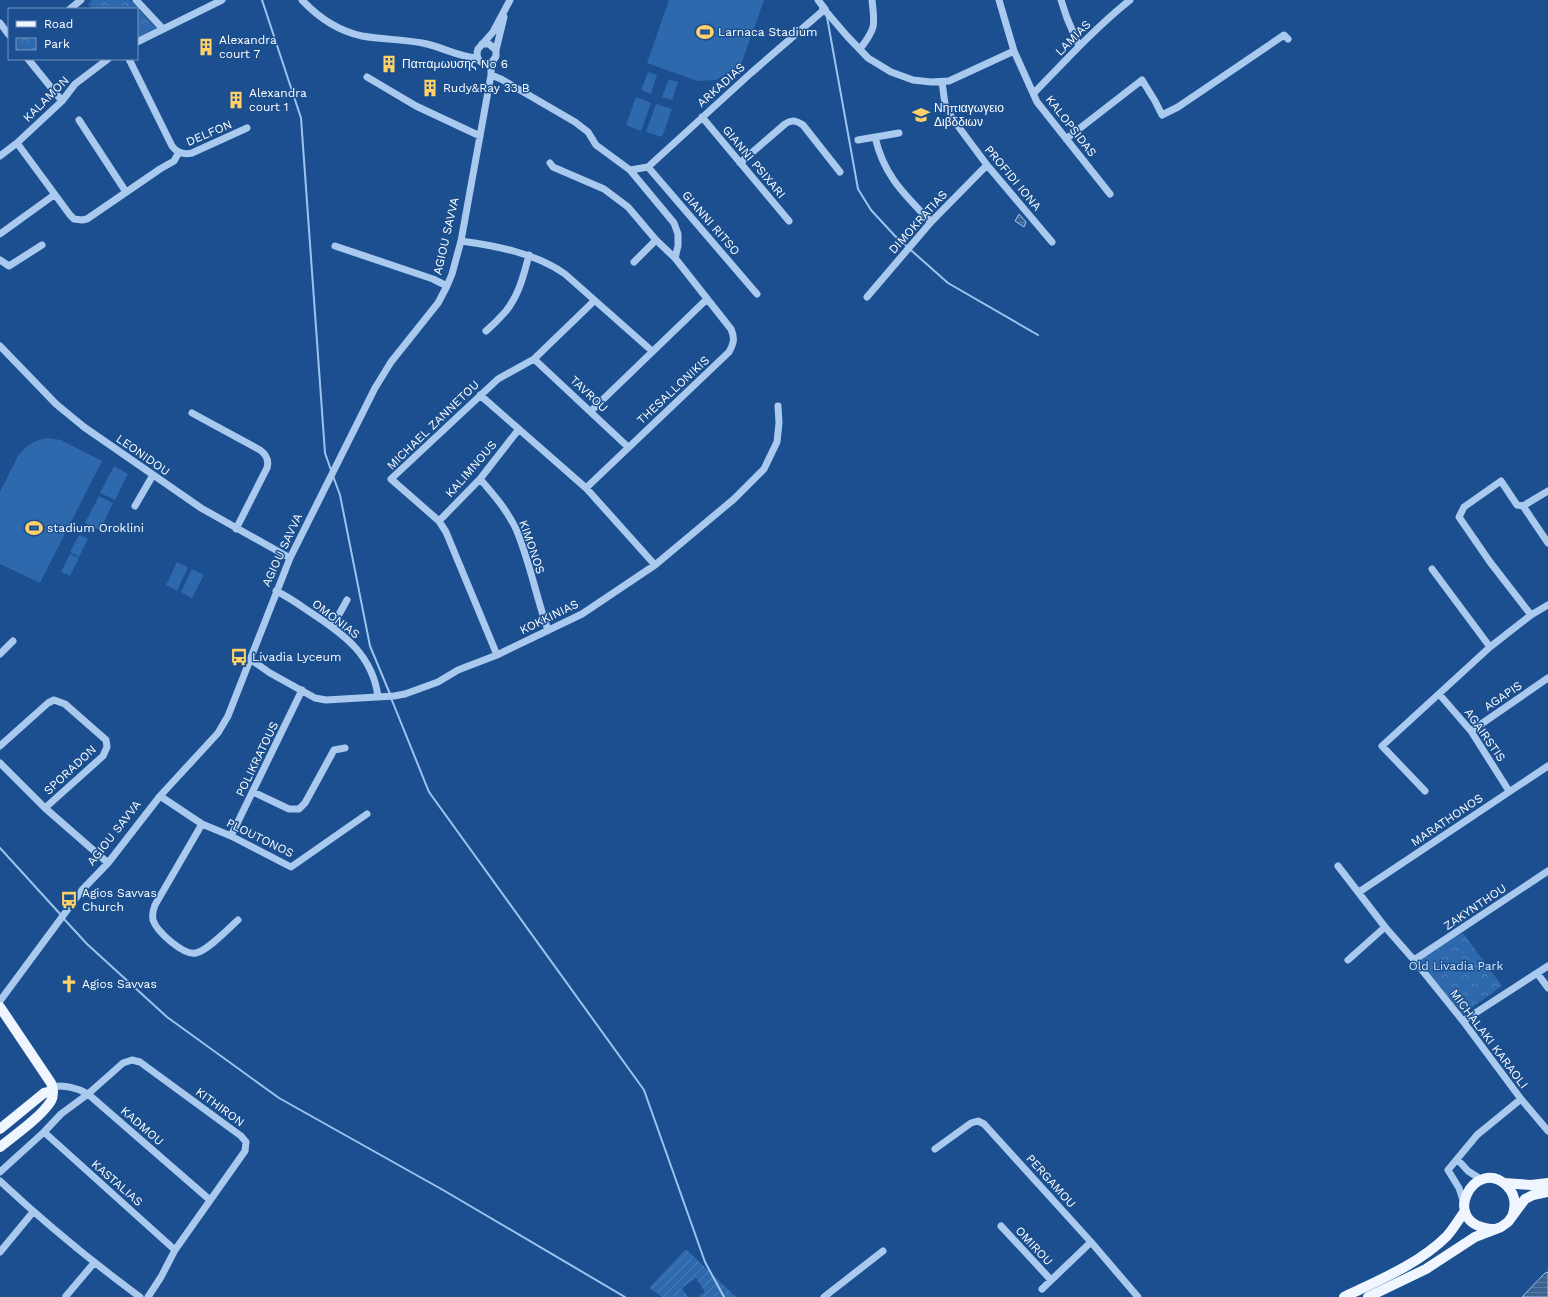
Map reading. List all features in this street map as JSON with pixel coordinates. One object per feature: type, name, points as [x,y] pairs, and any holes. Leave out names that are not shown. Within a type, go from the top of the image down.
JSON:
[{"type":"main road","points":[[0,1007],[53,1089],[51,1101],[38,1115],[0,1147]]},
{"type":"main road","points":[[0,1129],[44,1093],[53,1089]]},
{"type":"main road","points":[[1344,1297],[1396,1272],[1426,1253],[1447,1236],[1464,1207],[1466,1195],[1470,1188],[1482,1180],[1490,1178],[1498,1180],[1504,1183],[1511,1190],[1515,1207],[1513,1215]]},
{"type":"main road","points":[[1504,1183],[1531,1185],[1548,1183]]},
{"type":"main road","points":[[1368,1297],[1422,1271],[1475,1237],[1501,1227],[1508,1222],[1525,1199],[1533,1195],[1548,1192]]},
{"type":"main road","points":[[1464,1207],[1469,1219],[1476,1225],[1484,1229],[1493,1230]]},
{"type":"street","points":[[71,8],[81,0]]},
{"type":"street","points":[[136,0],[163,29]]},
{"type":"street","points":[[138,42],[222,0]]},
{"type":"street","points":[[302,0],[321,18],[354,34],[427,44],[460,55],[477,58]]},
{"type":"street","points":[[505,11],[496,56],[491,63],[481,63],[477,58],[476,52],[492,32],[510,0]]},
{"type":"street","points":[[818,0],[847,36],[868,58],[898,75],[926,82],[942,82],[960,76],[1014,51]]},
{"type":"street","points":[[860,49],[874,29],[875,20],[872,0]]},
{"type":"street","name":"KALOPSIDAS","points":[[999,0],[1014,51],[1037,102],[1110,194]]},
{"type":"street","points":[[1061,0],[1066,18],[1079,46]]},
{"type":"street","name":"LAMIAS","points":[[1034,93],[1079,46],[1109,17],[1130,0]]},
{"type":"street","name":"ARKADIAS","points":[[648,167],[824,8]]},
{"type":"street","points":[[0,23],[8,34]]},
{"type":"street","points":[[1066,139],[1142,80],[1162,115],[1178,107],[1284,34],[1288,39]]},
{"type":"street","points":[[482,44],[489,44],[496,50]]},
{"type":"street","points":[[29,60],[62,101]]},
{"type":"street","name":"KALAMON","points":[[0,156],[17,143],[62,101],[75,84],[107,60]]},
{"type":"street","points":[[17,143],[70,215],[74,218],[82,220],[95,214],[174,161],[179,152],[172,146],[129,60]]},
{"type":"street","name":"AGIOU SAVVA","points":[[0,1001],[82,890],[108,863],[160,796],[218,733],[228,716],[290,558],[382,374],[438,303],[447,286],[461,241],[491,75],[491,63]]},
{"type":"street","points":[[491,75],[501,79],[575,122],[588,132],[596,145],[630,170],[674,223],[678,234],[678,246],[675,258]]},
{"type":"street","points":[[367,76],[416,106],[480,136]]},
{"type":"street","name":"PROFIDI IONA","points":[[942,82],[945,104],[948,113],[987,165],[1052,242]]},
{"type":"street","name":"GIANNI PSIXARI","points":[[702,117],[788,221]]},
{"type":"street","points":[[78,120],[126,192]]},
{"type":"street","points":[[740,162],[785,124],[790,121],[795,121],[803,125],[840,172]]},
{"type":"street","name":"DELFON","points":[[179,152],[185,154],[192,153],[248,128]]},
{"type":"street","points":[[858,140],[899,133]]},
{"type":"street","points":[[875,137],[881,158],[891,178],[931,222]]},
{"type":"street","points":[[550,163],[553,167],[604,189],[628,207],[656,240],[675,258],[707,299],[592,411]]},
{"type":"street","name":"DIMOKRATIAS","points":[[867,297],[931,222],[987,165]]},
{"type":"street","points":[[630,170],[648,167]]},
{"type":"street","name":"GIANNI RITSO","points":[[648,167],[758,294]]},
{"type":"street","points":[[0,234],[54,195]]},
{"type":"street","points":[[634,262],[656,240]]},
{"type":"street","points":[[461,241],[529,255],[551,264],[565,274],[652,351]]},
{"type":"street","points":[[0,260],[9,266],[42,245]]},
{"type":"street","points":[[335,246],[433,279],[447,286]]},
{"type":"street","points":[[486,331],[506,310],[513,299],[522,280],[529,255]]},
{"type":"street","name":"THESALLONIKIS","points":[[586,488],[729,352],[733,345],[734,336],[731,329],[707,299]]},
{"type":"street","name":"MICHAEL ZANNETOU","points":[[497,655],[449,538],[439,521],[391,479],[498,379],[534,359],[594,301]]},
{"type":"street","name":"LEONIDOU","points":[[0,346],[56,404],[84,427],[190,501],[236,529],[290,558]]},
{"type":"street","name":"TAVROU","points":[[534,359],[592,411],[628,447]]},
{"type":"street","points":[[480,395],[586,488],[655,565]]},
{"type":"street","name":"KOKKINIAS","points":[[250,659],[270,673],[315,698],[326,700],[394,696],[415,692],[438,682],[458,670],[497,655],[582,614],[655,565],[734,498],[764,469],[777,442],[779,423],[778,406]]},
{"type":"street","points":[[192,413],[260,450],[267,457],[267,468],[236,529]]},
{"type":"street","name":"KALIMNOUS","points":[[439,521],[480,479],[519,429]]},
{"type":"street","points":[[135,506],[153,475]]},
{"type":"street","name":"KIMONOS","points":[[480,479],[506,512],[516,529],[548,630]]},
{"type":"street","points":[[1531,615],[1490,562],[1459,517],[1464,507],[1501,481],[1517,505],[1523,506],[1548,491]]},
{"type":"street","points":[[1523,506],[1548,543]]},
{"type":"street","points":[[1432,569],[1490,647]]},
{"type":"street","name":"OMONIAS","points":[[276,591],[332,627],[359,650],[377,685],[380,697]]},
{"type":"street","points":[[332,627],[347,600]]},
{"type":"street","points":[[1425,792],[1382,746],[1490,647],[1531,615],[1548,605]]},
{"type":"street","points":[[0,654],[13,641]]},
{"type":"street","name":"AGAPIS","points":[[1471,731],[1548,678]]},
{"type":"street","name":"POLIKRATOUS","points":[[231,836],[302,690]]},
{"type":"street","name":"AGAIRSTIS","points":[[1439,694],[1471,731],[1510,791]]},
{"type":"street","name":"SPORADON","points":[[0,746],[48,703],[54,700],[65,704],[106,740],[107,747],[103,756],[44,808]]},
{"type":"street","points":[[253,792],[289,809],[299,809],[305,803],[334,750],[344,748]]},
{"type":"street","points":[[0,763],[44,808],[108,863]]},
{"type":"street","name":"MARATHONOS","points":[[1359,892],[1548,766]]},
{"type":"street","name":"PLOUTONOS","points":[[160,796],[202,824],[231,836],[292,867],[367,814]]},
{"type":"street","points":[[202,824],[155,905],[153,915],[154,921],[159,930],[179,948],[192,954],[203,950],[238,920]]},
{"type":"street","name":"MICHALAKI KARAOLI","points":[[1338,866],[1385,927],[1414,960],[1462,1021],[1521,1099],[1548,1131]]},
{"type":"street","name":"ZAKYNTHOU","points":[[1414,960],[1548,872]]},
{"type":"street","points":[[1348,960],[1385,927]]},
{"type":"street","points":[[1462,1021],[1548,966]]},
{"type":"street","points":[[1537,973],[1548,988]]},
{"type":"street","name":"KITHIRON","points":[[88,1094],[123,1063],[132,1060],[140,1062],[241,1136],[246,1142],[245,1151],[176,1250],[148,1297]]},
{"type":"street","name":"KADMOU","points":[[53,1089],[77,1088],[88,1094],[210,1200]]},
{"type":"street","points":[[0,1172],[44,1132],[61,1114],[88,1094]]},
{"type":"street","points":[[1464,1207],[1459,1188],[1448,1170],[1477,1135],[1521,1099]]},
{"type":"street","name":"PERGAMOU","points":[[935,1149],[971,1123],[978,1121],[982,1123],[1091,1242],[1138,1297]]},
{"type":"street","name":"KASTALIAS","points":[[44,1132],[176,1250]]},
{"type":"street","points":[[1457,1159],[1468,1171],[1482,1180]]},
{"type":"street","points":[[0,1182],[94,1263],[140,1297]]},
{"type":"street","points":[[0,1252],[33,1212]]},
{"type":"street","name":"OMIROU","points":[[1001,1226],[1051,1280]]},
{"type":"street","name":"OMIROU","points":[[1042,1288],[1091,1242]]},
{"type":"street","points":[[824,1297],[883,1251]]},
{"type":"street","points":[[66,1296],[94,1263]]},
{"type":"green space","points":[[92,0],[130,0],[137,8],[92,8],[88,4]]},
{"type":"green space","name":"Larnaca Stadium","points":[[669,0],[764,0],[741,65],[716,80],[697,81],[647,63]]},
{"type":"green space","points":[[138,9],[156,28],[138,37]]},
{"type":"green space","points":[[648,72],[657,75],[651,94],[641,90]]},
{"type":"green space","points":[[669,79],[678,82],[672,100],[662,97]]},
{"type":"green space","points":[[636,97],[651,103],[641,131],[626,125]]},
{"type":"green space","points":[[656,104],[672,109],[662,137],[646,132]]},
{"type":"green space","name":"stadium Oroklini","points":[[47,438],[61,440],[102,461],[40,583],[0,564],[0,492],[18,456],[26,447],[36,441]]},
{"type":"green space","points":[[114,466],[128,474],[115,500],[100,493]]},
{"type":"green space","points":[[99,496],[113,503],[100,530],[85,523]]},
{"type":"green space","points":[[79,535],[88,539],[79,557],[70,552]]},
{"type":"green space","points":[[70,554],[79,558],[70,576],[61,572]]},
{"type":"green space","points":[[177,562],[188,567],[177,591],[166,585]]},
{"type":"green space","points":[[192,569],[204,575],[192,598],[181,592]]},
{"type":"green space","name":"Old Livadia Park","points":[[1463,933],[1502,986],[1463,1014],[1417,959]]},
{"type":"green space","points":[[686,1249],[736,1297],[698,1297],[705,1292],[696,1278],[682,1288],[688,1297],[662,1297],[649,1288]]},
{"type":"shaded area","points":[[1019,214],[1026,222],[1024,227],[1015,221]]},
{"type":"shaded area","points":[[1548,1272],[1548,1297],[1522,1297],[1545,1273]]},
{"type":"waterway","points":[[262,0],[301,118],[325,453],[331,470]]},
{"type":"waterway","points":[[827,17],[858,189],[871,210],[895,236],[948,283],[1038,335]]},
{"type":"waterway","points":[[333,476],[340,495],[370,646],[390,694]]},
{"type":"waterway","points":[[391,698],[429,792],[644,1090],[705,1262],[724,1297]]},
{"type":"waterway","points":[[0,848],[61,915]]},
{"type":"waterway","points":[[64,919],[87,944],[167,1017],[279,1098],[443,1190],[625,1297]]},
{"type":"place","name":"Larnaca Stadium","points":[[705,32]]},
{"type":"place","name":"Alexandra court 7","points":[[206,47]]},
{"type":"place","name":"Παπαμωυσης No 6","points":[[389,64]]},
{"type":"place","name":"Rudy&Ray 33 B","points":[[430,88]]},
{"type":"place","name":"Alexandra court 1","points":[[236,100]]},
{"type":"place","name":"Νηπιαγωγειο Διβδδιων","points":[[921,115]]},
{"type":"place","name":"stadium Oroklini","points":[[34,528]]},
{"type":"place","name":"Livadia Lyceum","points":[[239,657]]},
{"type":"place","name":"Agios Savvas Church","points":[[69,900]]},
{"type":"place","name":"Agios Savvas","points":[[69,984]]}]
